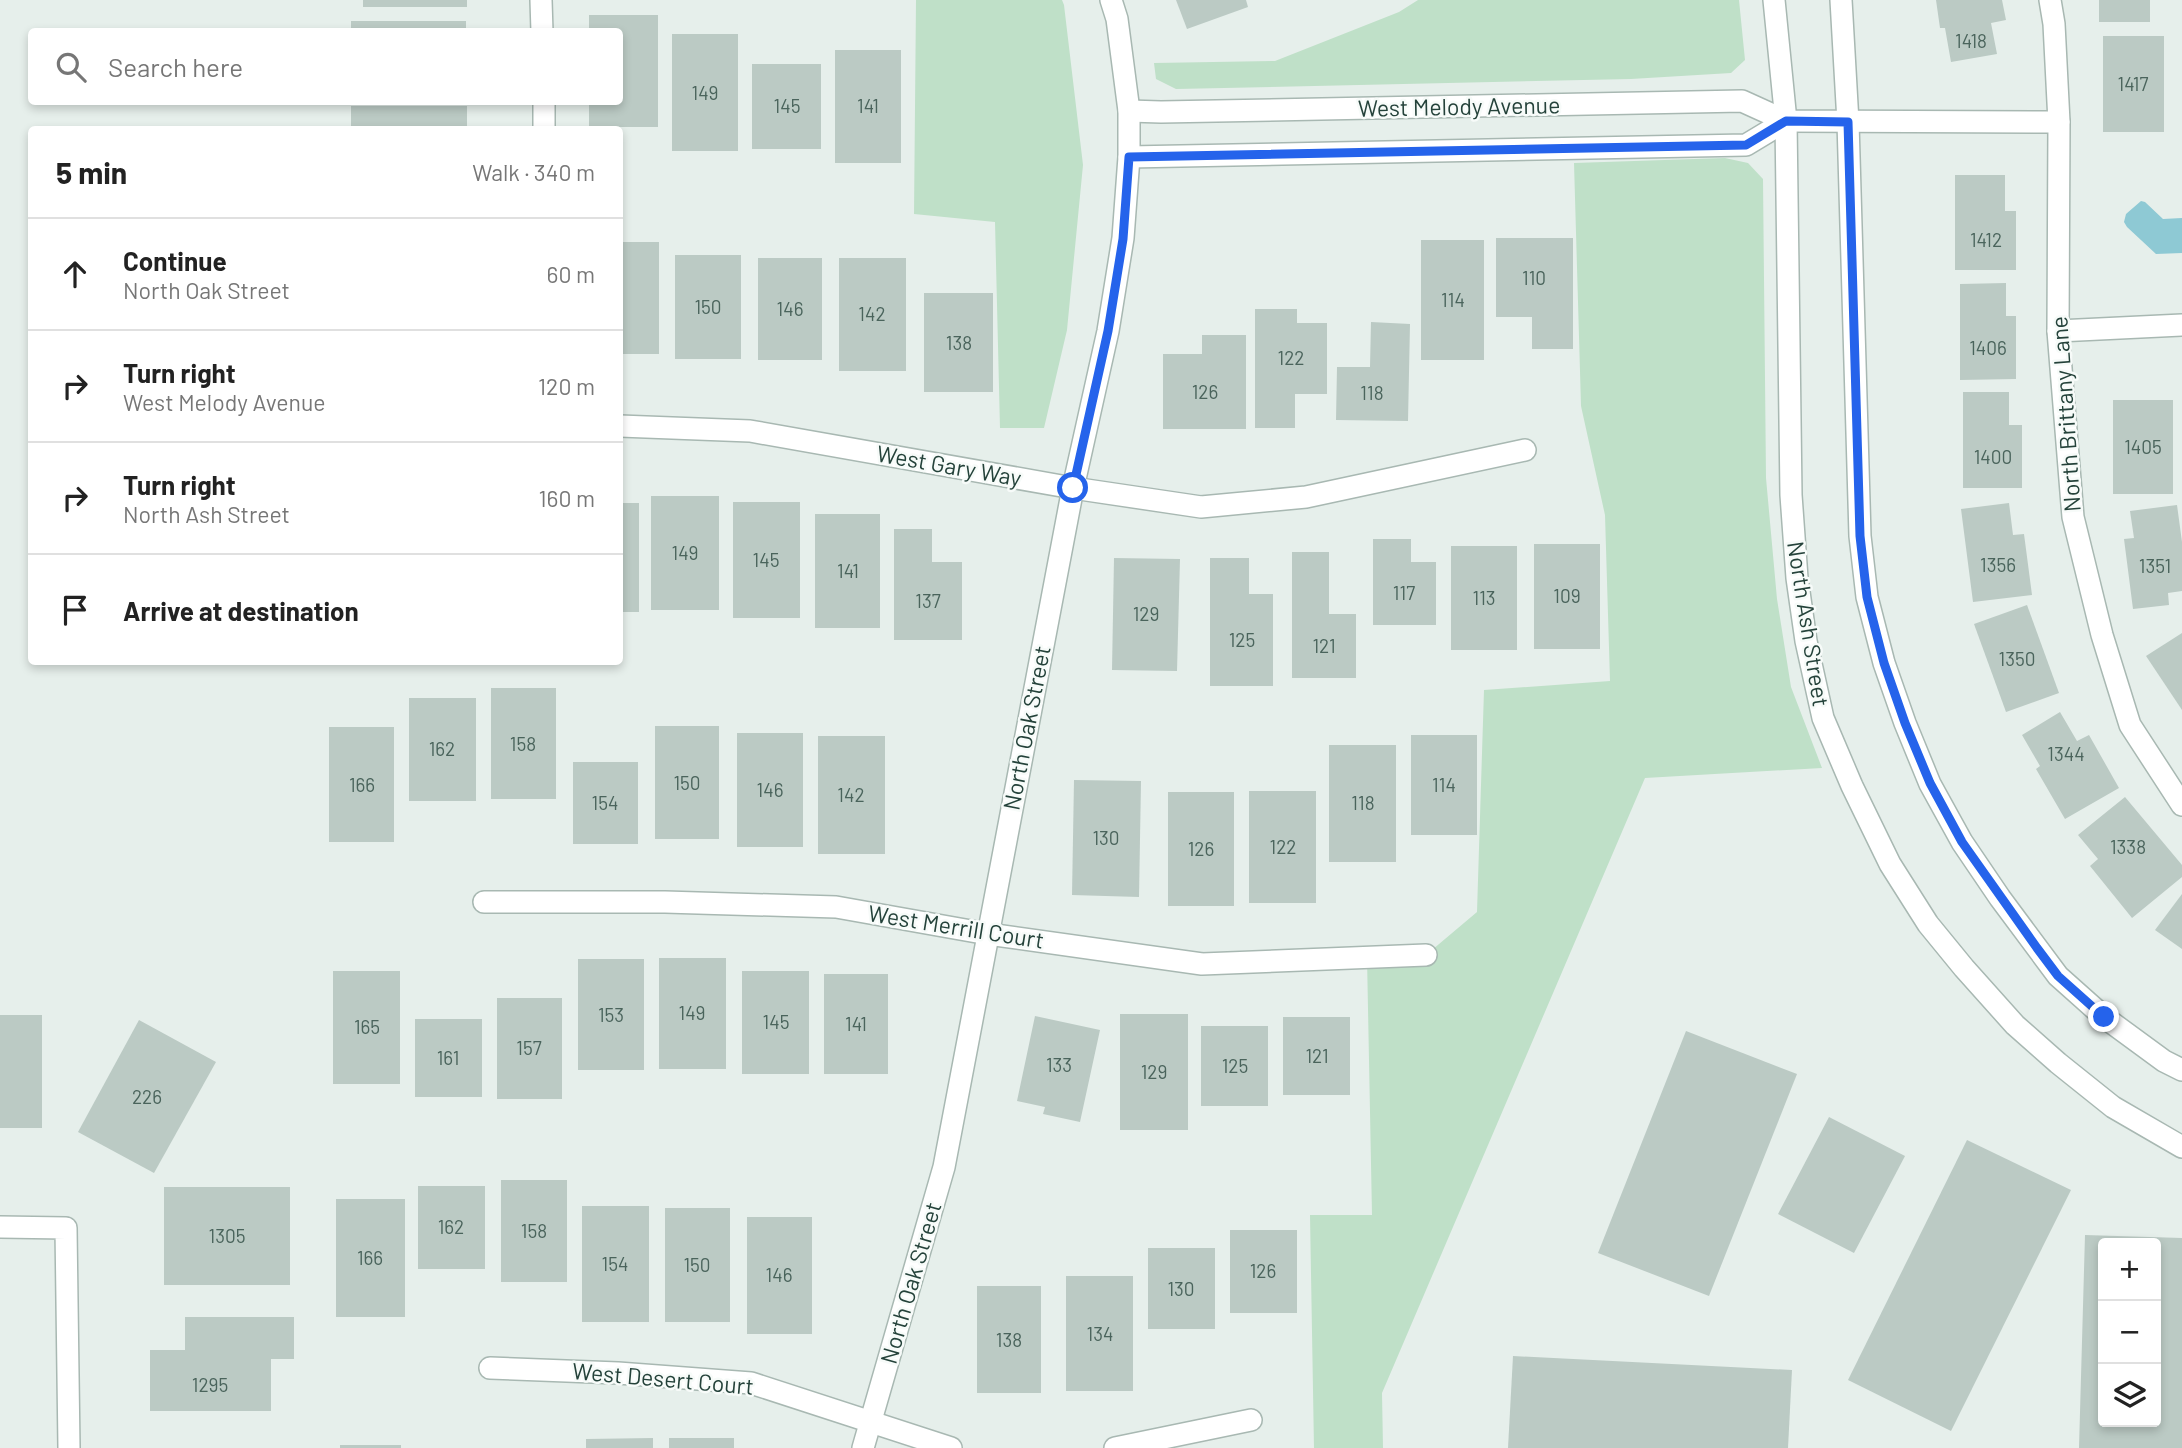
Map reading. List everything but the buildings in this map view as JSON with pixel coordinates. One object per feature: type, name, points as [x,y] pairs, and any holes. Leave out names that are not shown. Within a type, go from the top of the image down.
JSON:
[{"type":"street","points":[[541,0],[542,28]]},
{"type":"street","name":"North Oak Street","points":[[863,1448],[944,1167],[1073,488],[1108,331],[1123,239],[1129,157],[1129,111],[1117,19],[1111,0]]},
{"type":"street","name":"North Ash Street","points":[[1774,0],[1786,121],[1791,495],[1797,578],[1804,628],[1823,718],[1890,864],[1928,924],[1964,968],[2015,1025],[2067,1070],[2113,1107],[2182,1147]]},
{"type":"street","points":[[1841,0],[1848,122],[1860,536],[1867,597],[1884,663],[1930,783],[1962,842],[2000,898],[2058,976],[2104,1017],[2164,1061],[2182,1070]]},
{"type":"street","name":"North Brittany Lane","points":[[2050,0],[2054,24],[2059,122],[2058,331],[2073,517],[2102,635],[2130,725],[2182,805]]},
{"type":"street","name":"West Melody Avenue","points":[[1129,111],[1742,101],[1786,121],[2059,122]]},
{"type":"street","points":[[544,105],[544,126]]},
{"type":"street","name":"West Melody Avenue","points":[[1129,157],[1746,145],[1786,121]]},
{"type":"street","points":[[2058,331],[2182,325]]},
{"type":"street","name":"West Gary Way","points":[[623,426],[750,431],[1073,488],[1201,507],[1306,498],[1525,450]]},
{"type":"street","name":"West Merrill Court","points":[[484,902],[665,902],[836,907],[988,934],[1202,964],[1426,955]]},
{"type":"street","points":[[0,1227],[66,1228],[69,1448]]},
{"type":"street","name":"West Desert Court","points":[[490,1368],[618,1373],[751,1383],[951,1448]]},
{"type":"street","points":[[1115,1448],[1251,1420]]},
{"type":"green space","points":[[916,0],[1062,0],[1064,5],[1083,165],[1067,330],[1044,428],[1000,428],[995,222],[914,214]]},
{"type":"green space","points":[[1418,0],[1739,0],[1745,60],[1731,73],[1631,79],[1176,89],[1156,79],[1154,63],[1275,61],[1399,12]]},
{"type":"green space","points":[[1725,158],[1748,163],[1763,179],[1766,478],[1777,599],[1791,687],[1822,768],[1645,778],[1382,1393],[1383,1448],[1314,1448],[1310,1215],[1372,1215],[1367,957],[1426,955],[1477,912],[1484,690],[1610,681],[1605,515],[1581,406],[1574,163]]},
{"type":"water","points":[[2141,201],[2163,219],[2182,218],[2182,253],[2156,254],[2127,227],[2124,222],[2126,214]]},
{"type":"route","points":[[1073,488],[1108,331],[1123,239],[1129,157],[1746,145],[1786,121],[1848,122],[1860,536],[1867,597],[1884,663],[1930,783],[1962,842],[2058,976],[2104,1017]]}]
